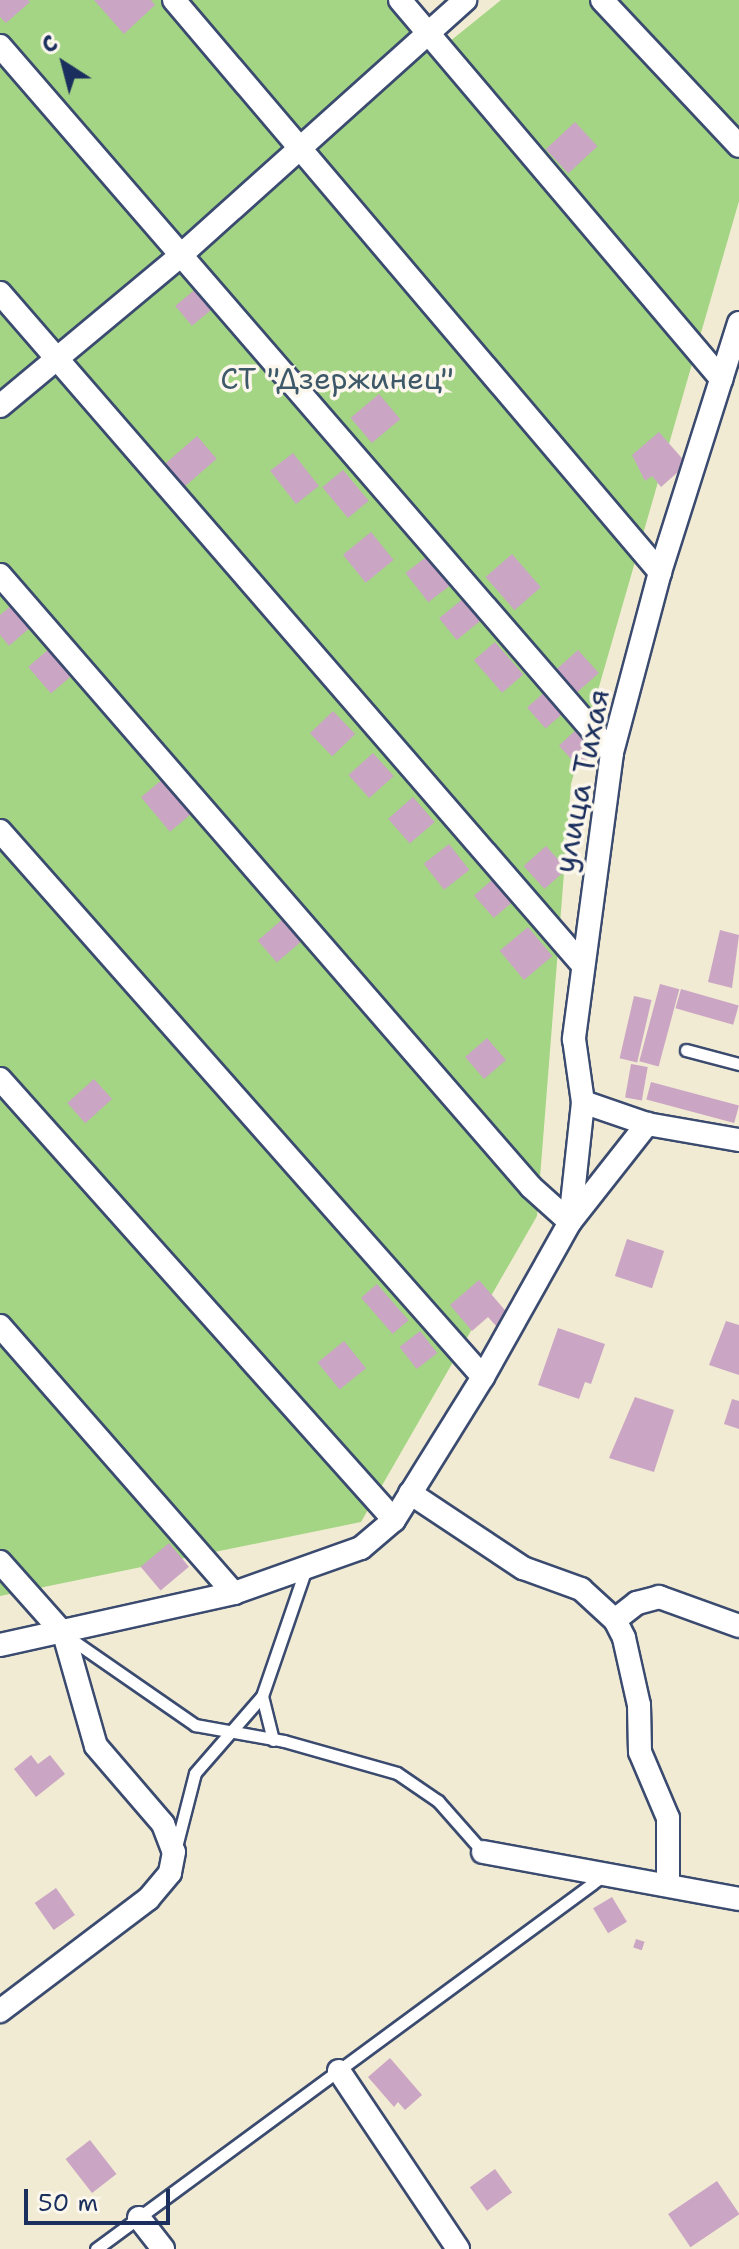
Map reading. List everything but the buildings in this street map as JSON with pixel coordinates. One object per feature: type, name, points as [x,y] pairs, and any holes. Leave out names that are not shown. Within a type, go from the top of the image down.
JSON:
[{"type":"street","points":[[174,0],[660,572]]},
{"type":"street","points":[[400,0],[721,379]]},
{"type":"street","points":[[0,406],[181,255],[465,0]]},
{"type":"street","points":[[602,0],[739,146]]},
{"type":"street","points":[[0,46],[612,753]]},
{"type":"street","points":[[0,293],[581,963]]},
{"type":"street","name":"улица Тихая","points":[[570,1222],[583,1102],[574,1039],[581,963],[612,753],[660,572],[739,323]]},
{"type":"street","points":[[0,575],[531,1187],[570,1222]]},
{"type":"street","points":[[0,831],[483,1377]]},
{"type":"street","points":[[0,1079],[394,1520]]},
{"type":"street","points":[[583,1102],[647,1124],[739,1140]]},
{"type":"street","points":[[0,1645],[64,1634],[234,1593],[361,1548],[394,1520],[483,1377],[570,1222],[647,1124]]},
{"type":"street","points":[[0,1326],[146,1486],[234,1593]]},
{"type":"street","points":[[410,1493],[523,1568],[581,1589],[615,1620],[624,1638],[639,1705],[640,1752],[668,1818],[668,1884]]},
{"type":"street","points":[[0,1562],[64,1634],[96,1746],[163,1824],[174,1852],[170,1873],[148,1899],[0,2011]]},
{"type":"street","points":[[615,1620],[637,1603],[659,1597],[739,1626]]},
{"type":"street","points":[[483,1852],[739,1899]]},
{"type":"street","points":[[339,2071],[458,2249]]},
{"type":"street","points":[[139,2218],[163,2249]]},
{"type":"lane","points":[[686,1050],[739,1064]]},
{"type":"lane","points":[[174,1852],[195,1773],[262,1696],[306,1568]]},
{"type":"lane","points":[[64,1634],[195,1725],[273,1740],[397,1773],[438,1801],[483,1852]]},
{"type":"lane","points":[[262,1696],[273,1740]]},
{"type":"lane","points":[[96,2249],[604,1875]]},
{"type":"green space","name":"СТ \"Дзержинец\"","points":[[0,0],[387,0],[433,55],[501,0],[739,0],[739,201],[571,784],[537,1216],[361,1522],[0,1596]]}]
